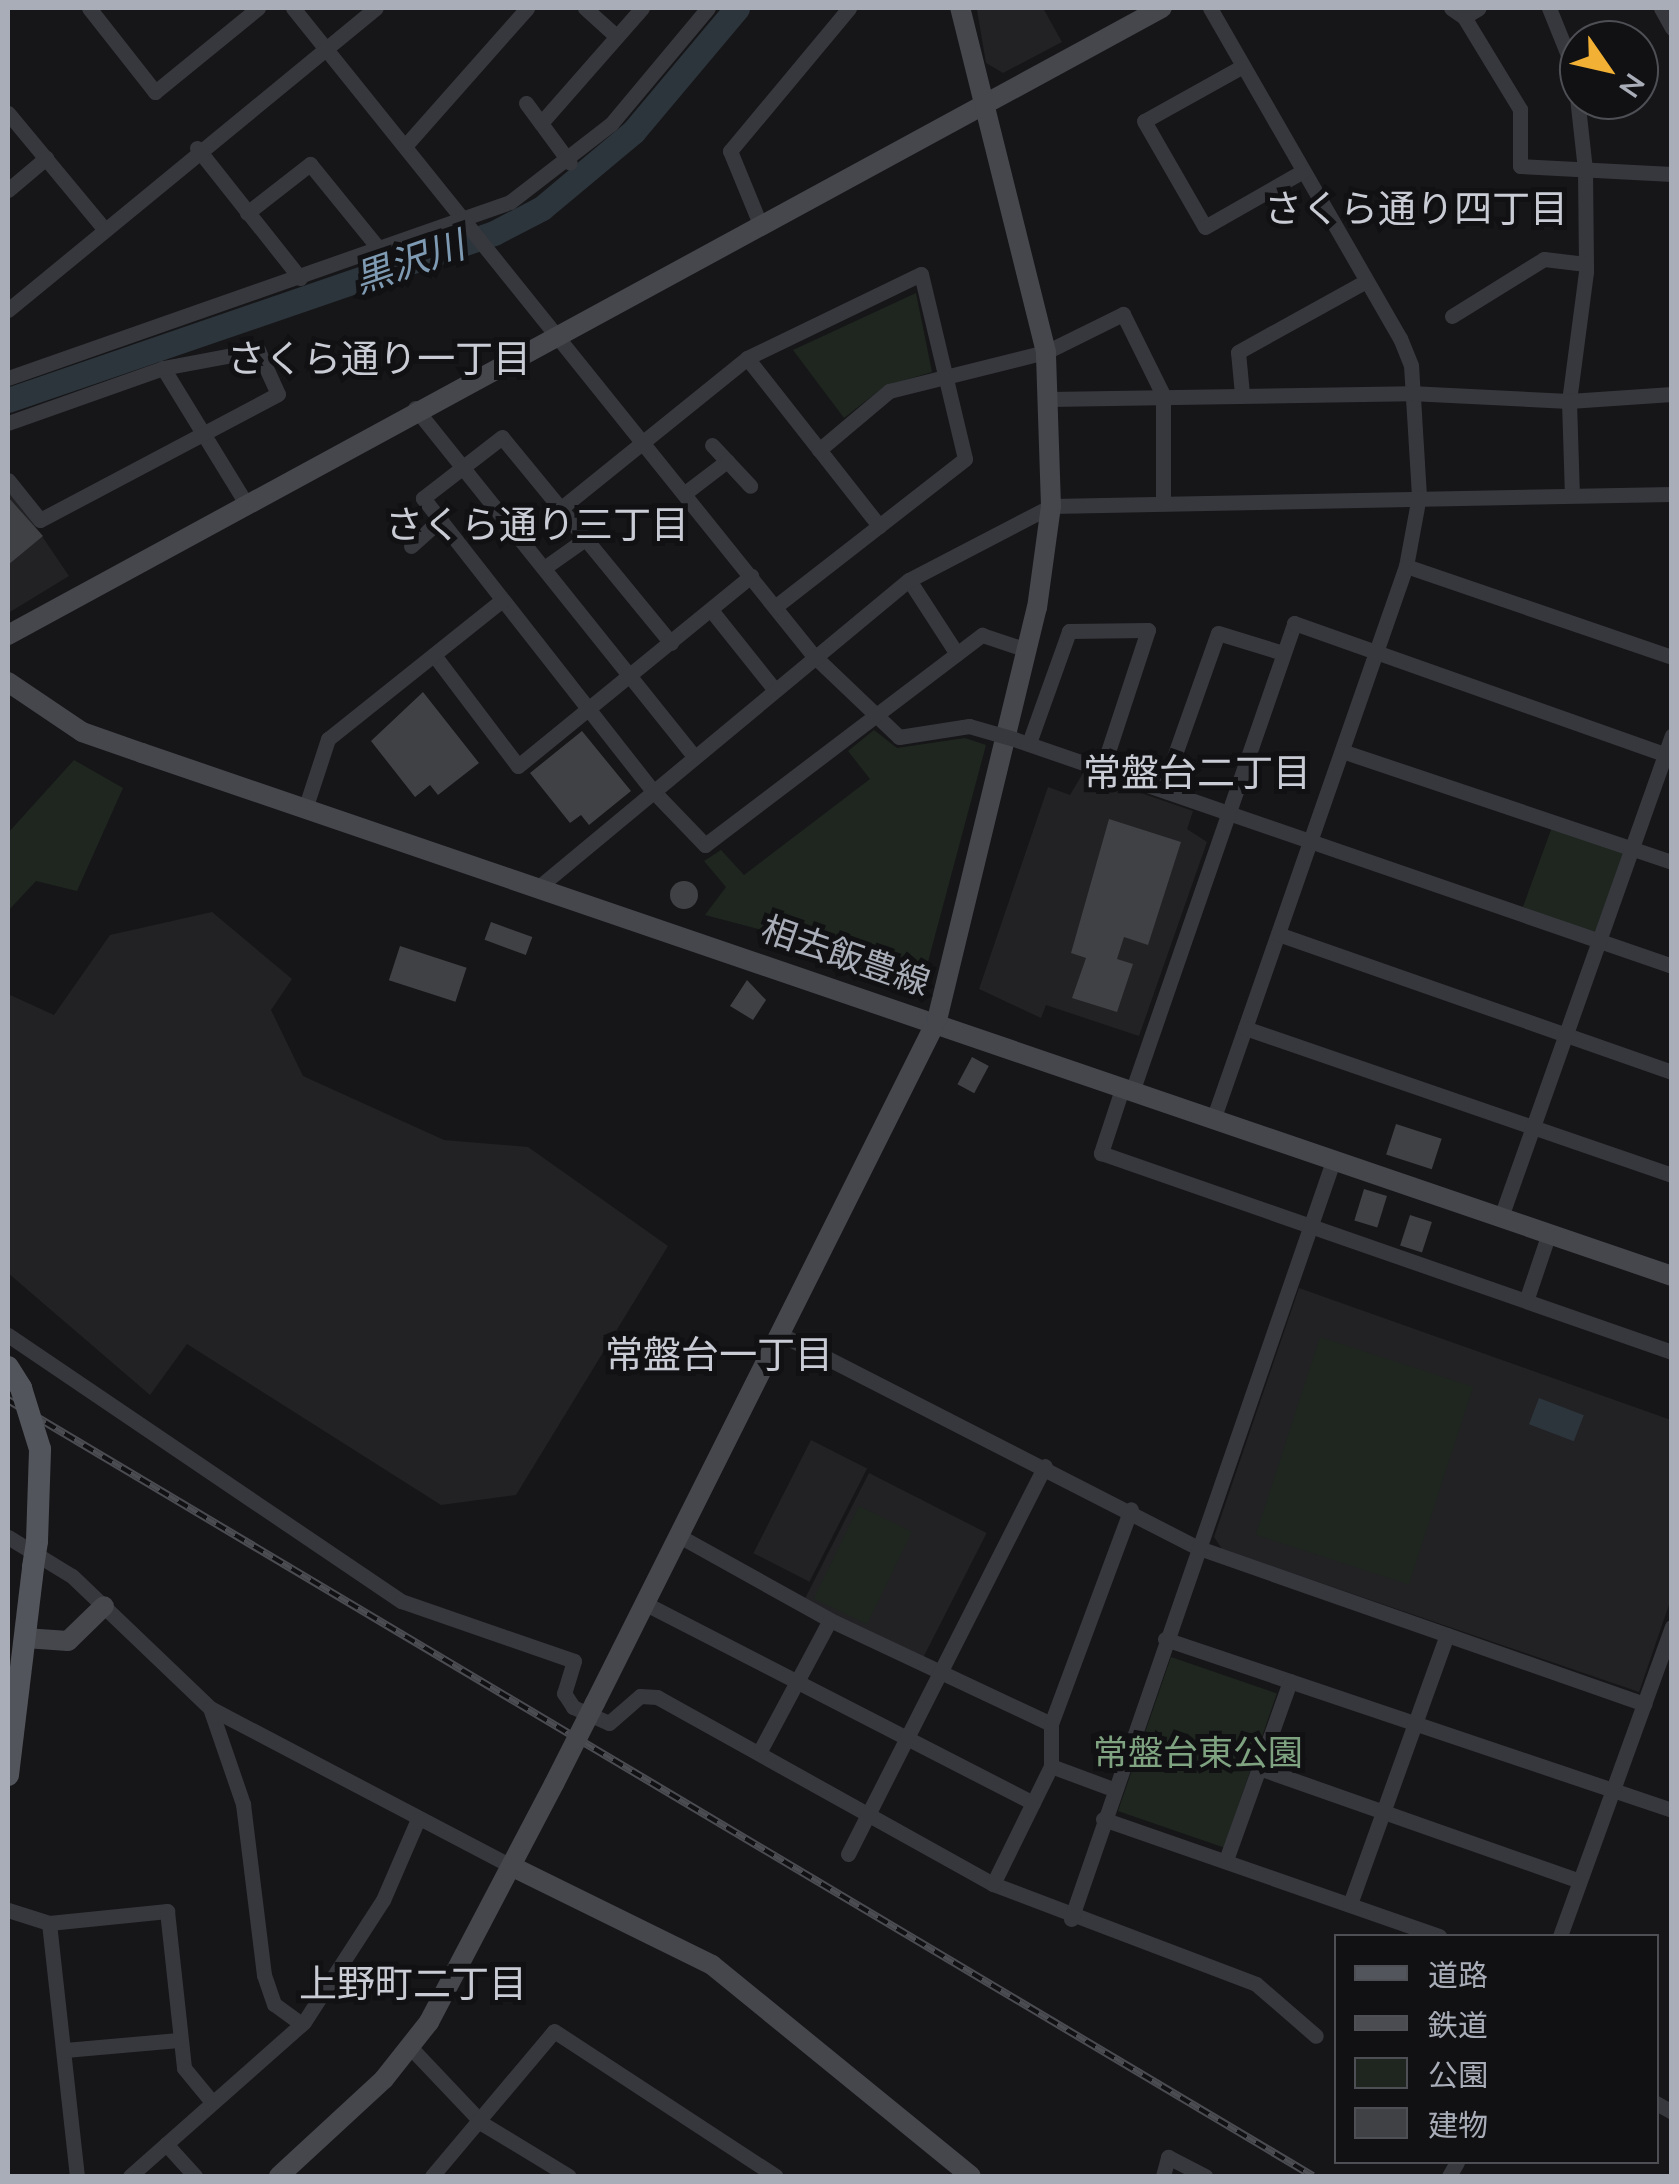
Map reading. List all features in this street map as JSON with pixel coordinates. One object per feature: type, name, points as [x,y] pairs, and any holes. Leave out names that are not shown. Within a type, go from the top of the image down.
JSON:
[{"type":"main road","points":[[8,1366],[20,1388],[40,1449],[36,1541],[8,1774]]},
{"type":"street","points":[[89,8],[155,92],[258,8]]},
{"type":"street","points":[[293,8],[406,144],[813,656],[900,737],[969,726],[1022,741],[1672,966]]},
{"type":"street","points":[[8,310],[197,148],[376,8]]},
{"type":"street","points":[[406,144],[526,8]]},
{"type":"street","points":[[585,8],[616,36]]},
{"type":"street","points":[[541,123],[642,8]]},
{"type":"street","points":[[8,378],[468,223],[570,163],[708,8]]},
{"type":"street","points":[[760,224],[730,151],[849,8]]},
{"type":"street","points":[[279,2176],[410,2047],[464,1967],[937,1020],[1027,650],[1051,506],[1046,352],[960,8]]},
{"type":"street","points":[[8,635],[415,408],[1162,8]]},
{"type":"street","points":[[1210,8],[1411,365],[1419,496],[1406,566],[1214,1117]]},
{"type":"street","points":[[1479,8],[1458,12],[1520,109],[1520,166],[1672,174]]},
{"type":"street","points":[[1549,8],[1574,70],[1585,170],[1586,264],[1570,401],[1572,494]]},
{"type":"street","points":[[1661,8],[1672,28]]},
{"type":"street","points":[[1243,66],[1144,121],[1205,227],[1304,171]]},
{"type":"street","points":[[526,104],[570,163]]},
{"type":"street","points":[[8,113],[105,230]]},
{"type":"street","points":[[197,148],[300,278]]},
{"type":"street","points":[[8,190],[46,158]]},
{"type":"street","points":[[248,213],[310,164],[380,250]]},
{"type":"street","points":[[1452,316],[1544,260],[1586,264]]},
{"type":"street","points":[[560,509],[747,358],[921,274],[965,459],[775,607]]},
{"type":"street","points":[[1242,394],[1238,352],[1366,280]]},
{"type":"street","points":[[819,450],[889,391],[944,374],[1046,352],[1122,314],[1164,394],[1163,501]]},
{"type":"street","points":[[8,423],[163,368],[258,350],[278,394],[40,520],[8,480]]},
{"type":"street","points":[[747,358],[879,526]]},
{"type":"street","points":[[163,368],[246,502]]},
{"type":"street","points":[[1048,399],[1164,394],[1410,393],[1570,401],[1672,394]]},
{"type":"street","points":[[415,408],[695,757]]},
{"type":"street","points":[[671,643],[502,437],[423,498],[653,791],[706,845],[982,636],[1027,650]]},
{"type":"street","points":[[712,445],[750,486]]},
{"type":"street","points":[[685,493],[727,461]]},
{"type":"street","points":[[540,886],[909,580],[1051,506],[1672,494]]},
{"type":"street","points":[[411,546],[440,520]]},
{"type":"street","points":[[544,568],[584,538]]},
{"type":"street","points":[[1406,566],[1672,657]]},
{"type":"street","points":[[434,656],[518,766],[751,576]]},
{"type":"street","points":[[909,580],[957,654]]},
{"type":"street","points":[[305,809],[328,739],[502,600]]},
{"type":"street","points":[[711,610],[774,689]]},
{"type":"street","points":[[1668,756],[1294,623],[1128,1088],[1101,1153],[1672,1352]]},
{"type":"street","points":[[1022,741],[1069,632],[1148,630],[1102,767]]},
{"type":"street","points":[[1163,788],[1218,633],[1284,653]]},
{"type":"street","name":"相去飯豊線","points":[[8,682],[82,732],[937,1020],[1672,1276]]},
{"type":"street","points":[[1501,1217],[1629,849],[1668,756],[1672,735]]},
{"type":"street","points":[[1342,750],[1672,862]]},
{"type":"street","points":[[1278,934],[1672,1072]]},
{"type":"street","points":[[1245,1028],[1672,1175]]},
{"type":"street","points":[[1071,1919],[1334,1158]]},
{"type":"street","points":[[1526,1301],[1549,1234]]},
{"type":"street","points":[[780,1334],[1131,1509],[1200,1548],[1645,1704]]},
{"type":"street","points":[[8,1335],[401,1601],[574,1661],[564,1692],[572,1708],[610,1724],[640,1696],[657,1697],[761,1749],[868,1816],[993,1884],[1071,1919],[1256,1984],[1316,2036]]},
{"type":"street","points":[[848,1854],[942,1677],[1045,1466]]},
{"type":"street","points":[[993,1884],[1051,1766],[1051,1724],[1131,1509]]},
{"type":"street","points":[[8,1536],[104,1606],[210,1708],[418,1819],[712,1964],[971,2176]]},
{"type":"street","points":[[681,1537],[942,1677],[1051,1724]]},
{"type":"street","points":[[646,1604],[1033,1803]]},
{"type":"street","points":[[25,1638],[68,1640],[104,1606]]},
{"type":"street","points":[[761,1749],[830,1620]]},
{"type":"street","points":[[1561,1934],[1672,1627]]},
{"type":"street","points":[[1350,1904],[1448,1635]]},
{"type":"street","points":[[1166,1639],[1672,1810]]},
{"type":"street","points":[[1226,1860],[1290,1680]]},
{"type":"street","points":[[210,1708],[244,1804],[264,1975],[274,2004],[302,2024]]},
{"type":"street","points":[[1051,1766],[1114,1789]]},
{"type":"street","points":[[1259,1768],[1579,1881]]},
{"type":"street","points":[[1104,1818],[1434,1934]]},
{"type":"street","points":[[130,2176],[302,2024],[383,1900],[418,1819]]},
{"type":"street","points":[[8,1910],[49,1923],[167,1911],[184,2068],[212,2102]]},
{"type":"street","points":[[49,1923],[77,2176]]},
{"type":"street","points":[[432,2176],[483,2124],[554,2031],[752,2170],[776,2176]]},
{"type":"street","points":[[65,2050],[179,2040]]},
{"type":"street","points":[[410,2047],[483,2124],[570,2176]]},
{"type":"street","points":[[166,2144],[195,2176]]},
{"type":"street","points":[[1163,2176],[1168,2157],[1205,2176]]},
{"type":"shaded area","points":[[1043,8],[1062,42],[1003,73],[986,63],[977,10]]},
{"type":"shaded area","points":[[8,486],[69,576],[10,612],[8,611]]},
{"type":"shaded area","points":[[1083,773],[1193,811],[1187,829],[1207,842],[1139,1036],[1046,1005],[1041,1018],[979,989],[1048,787],[1070,795]]},
{"type":"shaded area","points":[[212,912],[292,979],[271,1010],[303,1076],[444,1140],[528,1147],[668,1246],[516,1495],[441,1505],[187,1344],[150,1395],[8,1273],[8,994],[54,1015],[110,935]]},
{"type":"shaded area","points":[[1299,1288],[1671,1420],[1671,1599],[1639,1692],[1222,1549],[1214,1537]]},
{"type":"shaded area","points":[[1539,1398],[1584,1415],[1574,1441],[1529,1424]]},
{"type":"shaded area","points":[[811,1440],[867,1469],[809,1582],[753,1553]]},
{"type":"shaded area","points":[[869,1473],[987,1533],[922,1659],[805,1600]]},
{"type":"green space","points":[[916,293],[932,372],[885,386],[844,418],[793,350]]},
{"type":"green space","points":[[874,730],[897,748],[965,738],[986,745],[925,973],[705,915],[726,887],[704,861],[721,850],[744,875],[870,779],[848,751]]},
{"type":"green space","points":[[74,760],[123,788],[77,891],[36,881],[8,911],[8,833]]},
{"type":"green space","points":[[1552,827],[1624,853],[1595,933],[1523,907]]},
{"type":"green space","points":[[1320,1337],[1473,1387],[1409,1585],[1256,1535]]},
{"type":"green space","points":[[859,1506],[912,1532],[867,1624],[814,1599]]},
{"type":"green space","name":"常盤台東公園","points":[[1171,1657],[1277,1693],[1224,1848],[1118,1811]]},
{"type":"building","points":[[8,497],[43,536],[8,565]]},
{"type":"building","points":[[423,692],[479,763],[438,795],[430,785],[415,797],[371,741]]},
{"type":"building","points":[[582,731],[631,791],[589,825],[581,815],[570,823],[530,773]]},
{"type":"building","points":[[1109,819],[1181,842],[1148,945],[1124,937],[1117,959],[1133,964],[1117,1012],[1072,998],[1086,958],[1071,953]]},
{"type":"building","points":[[684,881],[694,885],[698,895],[694,905],[684,909],[674,905],[670,895],[674,885]]},
{"type":"building","points":[[491,922],[532,937],[526,955],[485,940]]},
{"type":"building","points":[[400,946],[467,968],[455,1002],[389,980]]},
{"type":"building","points":[[747,980],[766,1000],[753,1020],[730,1006]]},
{"type":"building","points":[[972,1057],[989,1066],[974,1093],[957,1084]]},
{"type":"building","points":[[1396,1124],[1442,1139],[1432,1169],[1386,1154]]},
{"type":"building","points":[[1364,1189],[1387,1196],[1377,1228],[1354,1221]]},
{"type":"building","points":[[1410,1215],[1432,1222],[1422,1253],[1400,1245]]},
{"type":"waterway","name":"黒沢川","points":[[8,400],[494,233],[542,208],[633,132],[737,8]]},
{"type":"railway","points":[[8,1400],[1313,2176]]},
{"type":"district","name":"さくら通り四丁目","points":[[1416,209]]},
{"type":"district","name":"さくら通り一丁目","points":[[379,359]]},
{"type":"district","name":"さくら通り三丁目","points":[[537,525]]},
{"type":"district","name":"常盤台二丁目","points":[[1197,773]]},
{"type":"district","name":"常盤台一丁目","points":[[719,1355]]},
{"type":"district","name":"上野町二丁目","points":[[413,1984]]}]
